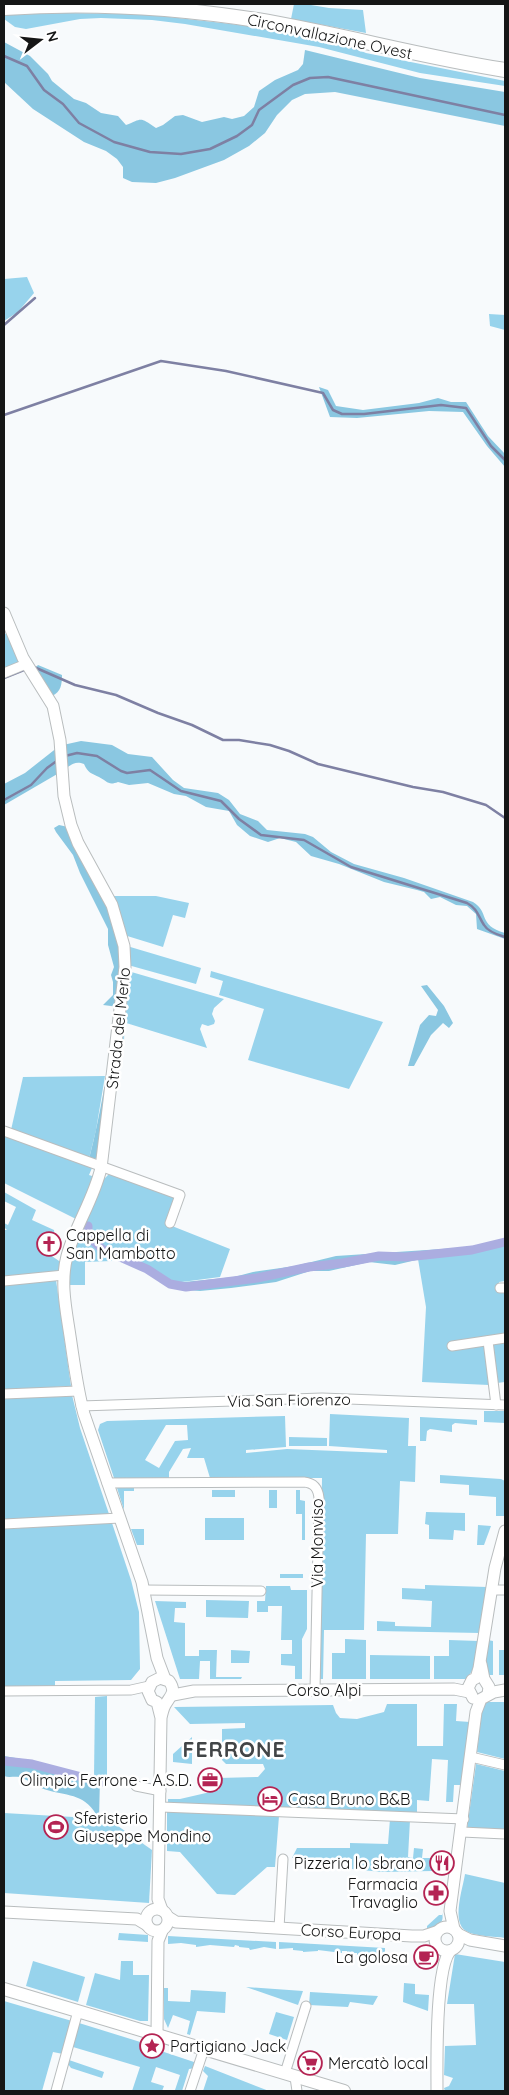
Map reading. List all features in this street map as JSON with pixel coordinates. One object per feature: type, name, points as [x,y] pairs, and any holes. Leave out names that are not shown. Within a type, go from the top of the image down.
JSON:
[{"type":"highway","name":"Circonvallazione Ovest","points":[[10,7],[125,7],[225,16],[311,31],[456,62],[505,70]]},
{"type":"highway","points":[[456,62],[505,75]]},
{"type":"main road","points":[[4,1989],[344,2091]]},
{"type":"street","name":"Strada del Merlo","points":[[4,613],[26,664],[51,702],[60,746],[66,804],[71,826],[78,843],[112,905],[125,954],[120,1020],[101,1168],[96,1188],[70,1246],[64,1275],[64,1294],[81,1406],[144,1590],[157,1658],[161,1691]]},
{"type":"street","points":[[4,673],[26,664]]},
{"type":"street","points":[[4,1131],[101,1168],[180,1195],[170,1223]]},
{"type":"street","points":[[4,1281],[64,1275]]},
{"type":"street","points":[[452,1346],[505,1338]]},
{"type":"street","name":"Via San Fiorenzo","points":[[81,1406],[322,1398],[501,1405],[488,1341]]},
{"type":"street","points":[[4,1394],[78,1390]]},
{"type":"street","name":"Via Monviso","points":[[107,1483],[304,1482],[314,1486],[317,1489],[319,1498],[315,1690]]},
{"type":"street","points":[[4,1524],[120,1518]]},
{"type":"street","points":[[437,2091],[440,2002],[444,1964],[449,1942],[450,1911],[464,1819],[481,1660],[492,1590],[504,1537]]},
{"type":"street","points":[[144,1590],[261,1591]]},
{"type":"street","points":[[492,1590],[505,1590]]},
{"type":"street","points":[[478,1688],[505,1689]]},
{"type":"street","name":"Corso Alpi","points":[[4,1691],[478,1688]]},
{"type":"street","points":[[157,2035],[161,1691]]},
{"type":"street","points":[[471,1757],[505,1765]]},
{"type":"street","points":[[136,1786],[161,1791]]},
{"type":"street","points":[[161,1807],[464,1819]]},
{"type":"street","points":[[462,1832],[505,1834]]},
{"type":"street","name":"Corso Europa","points":[[278,1928],[283,1858]]},
{"type":"street","points":[[449,1942],[439,1930],[450,1911]]},
{"type":"street","name":"Corso Europa","points":[[4,1912],[424,1936],[449,1942],[470,1940],[505,1946]]},
{"type":"street","name":"Corso Europa","points":[[424,1936],[439,1930],[449,1942]]},
{"type":"street","points":[[298,2091],[290,2075],[306,2006]]},
{"type":"street","points":[[56,2091],[78,2011]]},
{"type":"street","points":[[190,2091],[204,2049]]},
{"type":"shaded area","points":[[294,4],[363,10],[366,33],[291,19]]},
{"type":"shaded area","points":[[65,13],[143,14],[258,27],[342,43],[366,53],[505,81],[505,86],[420,73],[319,47],[185,24],[152,20],[101,18],[80,19],[26,29],[15,27],[4,19],[4,15]]},
{"type":"shaded area","points":[[4,42],[30,56],[48,74],[52,81],[74,99],[86,103],[101,113],[118,116],[126,125],[143,120],[156,128],[175,116],[183,115],[202,122],[224,117],[232,119],[244,116],[254,107],[259,91],[275,80],[298,70],[303,64],[305,50],[420,78],[505,92],[505,126],[335,92],[305,94],[292,100],[277,115],[265,133],[249,146],[224,160],[156,183],[132,182],[123,178],[123,167],[117,159],[106,151],[84,142],[33,109],[4,82]]},
{"type":"shaded area","points":[[27,277],[34,293],[18,312],[4,321],[4,279]]},
{"type":"shaded area","points":[[489,314],[505,315],[505,330],[490,326]]},
{"type":"shaded area","points":[[319,387],[328,390],[336,406],[363,410],[419,403],[438,398],[451,402],[466,402],[488,436],[505,454],[505,467],[487,446],[463,412],[429,411],[357,418],[330,417]]},
{"type":"shaded area","points":[[8,633],[22,662],[4,670],[4,634]]},
{"type":"shaded area","points":[[38,665],[62,675],[60,687],[52,696],[34,669]]},
{"type":"shaded area","points":[[81,741],[112,745],[128,754],[152,757],[173,780],[184,788],[218,793],[229,800],[240,814],[258,821],[267,830],[305,834],[313,837],[331,852],[354,864],[404,878],[473,902],[481,910],[491,926],[505,933],[505,939],[477,929],[476,914],[467,906],[456,905],[440,897],[431,899],[424,892],[384,882],[339,864],[311,856],[296,842],[280,838],[268,842],[250,836],[237,825],[229,811],[206,807],[186,796],[174,794],[148,783],[129,785],[118,782],[110,783],[90,772],[81,763],[74,764],[65,769],[63,745]]},
{"type":"shaded area","points":[[58,747],[59,773],[4,805],[4,784],[25,773]]},
{"type":"shaded area","points":[[59,825],[68,827],[107,901],[122,950],[119,1007],[103,1005],[113,995],[111,975],[114,967],[108,945],[108,929],[73,855],[54,828]]},
{"type":"shaded area","points":[[110,896],[156,896],[189,903],[185,918],[173,915],[163,947],[124,935]]},
{"type":"shaded area","points":[[127,946],[201,968],[196,984],[128,965]]},
{"type":"shaded area","points":[[128,971],[224,999],[214,1008],[212,1014],[215,1021],[214,1024],[208,1026],[202,1024],[200,1029],[207,1048],[123,1022],[123,1050],[116,1078]]},
{"type":"shaded area","points":[[211,971],[383,1022],[349,1089],[248,1060],[264,1009],[219,995],[223,981],[210,977]]},
{"type":"shaded area","points":[[427,985],[444,1006],[453,1023],[449,1028],[443,1023],[431,1035],[414,1066],[408,1066],[420,1025],[429,1015],[436,1016],[438,1010],[421,986]]},
{"type":"shaded area","points":[[117,1021],[97,1157],[94,1160],[89,1159]]},
{"type":"shaded area","points":[[105,1076],[89,1159],[11,1130],[23,1077]]},
{"type":"shaded area","points":[[4,1135],[92,1168],[89,1175],[95,1177],[76,1219],[4,1183]]},
{"type":"shaded area","points":[[109,1174],[177,1196],[167,1224],[230,1249],[220,1277],[174,1283],[146,1265],[112,1248],[112,1261],[85,1262],[85,1285],[68,1285],[70,1259],[102,1181]]},
{"type":"shaded area","points":[[4,1192],[36,1210],[32,1220],[54,1230],[55,1241],[50,1237],[40,1248],[62,1263],[61,1271],[4,1277],[4,1230],[7,1230],[4,1227],[4,1223],[8,1225],[16,1207],[4,1201]]},
{"type":"shaded area","points":[[505,1240],[505,1281],[499,1282],[500,1291],[505,1291],[505,1335],[484,1345],[489,1385],[422,1382],[426,1307],[418,1259]]},
{"type":"shaded area","points":[[472,1247],[395,1265],[369,1262],[329,1271],[310,1271],[276,1282],[231,1288],[200,1291],[187,1290],[174,1283],[234,1277],[253,1272],[295,1266],[336,1256]]},
{"type":"shaded area","points":[[56,1280],[71,1386],[4,1390],[4,1285]]},
{"type":"shaded area","points":[[505,1342],[505,1382],[497,1383],[492,1344]]},
{"type":"shaded area","points":[[72,1395],[80,1428],[109,1514],[4,1520],[4,1398]]},
{"type":"shaded area","points":[[484,1411],[505,1411],[505,1423],[484,1422]]},
{"type":"shaded area","points":[[330,1414],[409,1418],[408,1446],[416,1446],[415,1482],[400,1481],[398,1534],[366,1534],[364,1630],[324,1630],[323,1679],[319,1679],[322,1478],[210,1478],[204,1458],[187,1458],[191,1448],[183,1449],[169,1472],[169,1478],[114,1478],[98,1430],[100,1424],[107,1421],[285,1416],[286,1447],[246,1450],[246,1453],[287,1449],[387,1453],[387,1450],[329,1446]],"holes":[[[166,1425],[187,1425],[188,1440],[175,1441],[159,1468],[145,1460]]]},
{"type":"shaded area","points":[[420,1417],[477,1420],[477,1425],[455,1423],[452,1425],[452,1432],[430,1429],[427,1431],[426,1441],[420,1441]]},
{"type":"shaded area","points":[[289,1437],[327,1438],[327,1446],[289,1446]]},
{"type":"shaded area","points":[[440,1475],[501,1479],[505,1481],[504,1516],[496,1516],[496,1497],[469,1495],[469,1485],[440,1483]]},
{"type":"shaded area","points":[[117,1488],[134,1488],[134,1491],[124,1491],[124,1510]]},
{"type":"shaded area","points":[[212,1490],[235,1490],[235,1497],[212,1497]]},
{"type":"shaded area","points":[[269,1490],[277,1490],[277,1508],[269,1508]]},
{"type":"shaded area","points":[[296,1490],[300,1490],[300,1500],[305,1501],[305,1540],[302,1540],[302,1514],[296,1514]]},
{"type":"shaded area","points":[[426,1512],[465,1513],[465,1531],[454,1530],[453,1540],[429,1539],[429,1525],[425,1524]]},
{"type":"shaded area","points":[[205,1518],[244,1518],[244,1540],[205,1540]]},
{"type":"shaded area","points":[[112,1523],[131,1580],[139,1612],[140,1669],[131,1680],[55,1681],[55,1686],[4,1686],[4,1529]]},
{"type":"shaded area","points":[[478,1525],[491,1526],[484,1545],[477,1545]]},
{"type":"shaded area","points":[[131,1529],[144,1529],[144,1545],[137,1545]]},
{"type":"shaded area","points":[[280,1574],[303,1574],[303,1578],[280,1578]]},
{"type":"shaded area","points":[[425,1585],[487,1587],[480,1633],[377,1631],[377,1621],[395,1622],[395,1626],[431,1627],[432,1601],[402,1599],[402,1588],[425,1589]]},
{"type":"shaded area","points":[[266,1586],[290,1586],[291,1590],[307,1590],[307,1629],[302,1639],[302,1679],[295,1679],[295,1666],[281,1665],[281,1654],[292,1654],[292,1640],[281,1640],[282,1606],[268,1606],[268,1612],[257,1612],[257,1601],[265,1601]]},
{"type":"shaded area","points":[[206,1600],[249,1601],[248,1618],[206,1617]]},
{"type":"shaded area","points":[[155,1601],[186,1602],[186,1608],[175,1608],[174,1622],[185,1623],[185,1656],[199,1656],[199,1650],[217,1650],[216,1677],[242,1677],[241,1679],[210,1679],[210,1661],[200,1661],[199,1679],[180,1679]]},
{"type":"shaded area","points":[[345,1639],[366,1640],[366,1679],[332,1679],[332,1653],[345,1653]]},
{"type":"shaded area","points":[[449,1640],[479,1641],[475,1667],[466,1679],[434,1679],[434,1656],[449,1656]]},
{"type":"shaded area","points":[[488,1640],[493,1641],[493,1675],[487,1675],[484,1671]]},
{"type":"shaded area","points":[[231,1650],[250,1651],[249,1663],[231,1663]]},
{"type":"shaded area","points":[[499,1650],[505,1650],[505,1675],[499,1675]]},
{"type":"shaded area","points":[[370,1655],[430,1656],[430,1679],[370,1679]]},
{"type":"shaded area","points":[[107,1696],[107,1775],[100,1779],[94,1777],[95,1697]]},
{"type":"shaded area","points":[[483,1702],[505,1702],[505,1759],[477,1752]]},
{"type":"shaded area","points":[[387,1704],[417,1704],[417,1746],[443,1746],[444,1704],[457,1704],[456,1721],[470,1722],[462,1785],[454,1785],[453,1802],[446,1802],[448,1760],[432,1759],[429,1801],[417,1800],[417,1813],[168,1804],[168,1799],[180,1799],[219,1790],[219,1778],[258,1777],[265,1769],[263,1764],[226,1764],[222,1760],[222,1729],[245,1728],[245,1723],[190,1724],[174,1707],[333,1705],[340,1718],[357,1719],[384,1712]]},
{"type":"shaded area","points":[[192,1737],[192,1764],[173,1762],[173,1754]]},
{"type":"shaded area","points":[[4,1756],[39,1762],[58,1769],[100,1779],[99,1819],[88,1804],[77,1797],[43,1789],[19,1777],[4,1776]]},
{"type":"shaded area","points":[[476,1764],[505,1771],[505,1831],[467,1829]]},
{"type":"shaded area","points":[[167,1811],[279,1816],[275,1867],[267,1867],[235,1895],[217,1894],[180,1852],[167,1851]]},
{"type":"shaded area","points":[[4,1813],[108,1819],[152,1850],[149,1903],[4,1893]]},
{"type":"shaded area","points":[[390,1819],[410,1820],[408,1857],[413,1858],[414,1848],[423,1849],[422,1858],[432,1858],[432,1871],[382,1872],[352,1869],[352,1859],[292,1858],[297,1848],[350,1848],[350,1843],[388,1844]]},
{"type":"shaded area","points":[[465,1874],[505,1883],[505,1938],[475,1934],[466,1931],[462,1927],[459,1920],[459,1904]]},
{"type":"shaded area","points":[[442,1913],[443,1917],[441,1922],[427,1929],[427,1926],[439,1915],[442,1915]]},
{"type":"shaded area","points":[[119,1933],[148,1935],[148,1942],[118,1940]]},
{"type":"shaded area","points":[[168,1936],[276,1942],[276,1949],[264,1947],[250,1950],[249,1948],[235,1945],[234,1947],[210,1945],[196,1947],[196,1945],[181,1943],[168,1944]]},
{"type":"shaded area","points":[[279,1942],[385,1948],[385,1955],[372,1953],[357,1955],[357,1953],[347,1953],[347,1951],[342,1951],[342,1953],[318,1950],[303,1952],[293,1950],[293,1948],[279,1949]]},
{"type":"shaded area","points":[[455,1954],[505,1962],[505,2091],[445,2091],[444,2088],[449,2086],[453,2078],[444,2075],[445,2046],[476,2045],[474,2004],[447,2004]]},
{"type":"shaded area","points":[[33,1961],[85,1977],[78,2002],[26,1986]]},
{"type":"shaded area","points":[[121,1961],[133,1961],[133,1975],[149,1975],[148,2021],[140,2021],[86,2005],[95,1973],[120,1980]]},
{"type":"shaded area","points":[[404,1983],[415,1984],[415,1994],[429,1995],[428,2011],[403,2002]]},
{"type":"shaded area","points":[[246,1987],[303,1991],[298,2005]]},
{"type":"shaded area","points":[[164,1988],[168,1988],[168,2001],[190,2002],[191,1990],[226,1992],[225,2013],[197,2011],[190,2035],[187,2034],[190,2021],[173,2015],[168,2028],[164,2019]]},
{"type":"shaded area","points":[[310,1992],[378,1996],[373,2005],[350,2002],[348,2007],[309,2005]]},
{"type":"shaded area","points":[[4,2001],[72,2021],[63,2054],[53,2052],[42,2091],[4,2091]]},
{"type":"shaded area","points":[[276,2012],[294,2017],[287,2040],[269,2034]]},
{"type":"shaded area","points":[[79,2023],[150,2045],[152,2048],[197,2063],[195,2068],[189,2069],[182,2091],[175,2090],[180,2075],[156,2067],[151,2082],[164,2086],[162,2091],[132,2091],[140,2067],[73,2047]]},
{"type":"shaded area","points":[[69,2060],[104,2072],[102,2078],[71,2068],[68,2064]]},
{"type":"shaded area","points":[[205,2066],[269,2091],[203,2091],[208,2076],[203,2071]]},
{"type":"waterway","points":[[4,56],[27,66],[44,90],[63,104],[79,123],[114,142],[150,152],[181,154],[210,149],[237,136],[252,125],[259,110],[293,85],[310,78],[328,77],[505,115]]},
{"type":"waterway","points":[[4,325],[35,298]]},
{"type":"waterway","points":[[4,415],[161,361],[226,371],[323,393],[333,410],[342,414],[364,414],[441,405],[466,408],[491,446],[505,460]]},
{"type":"waterway","points":[[34,667],[75,685],[116,695],[192,725],[223,740],[239,740],[270,745],[318,764],[413,787],[443,792],[486,805],[505,818]]},
{"type":"waterway","points":[[4,678],[24,670]]},
{"type":"waterway","points":[[65,756],[77,753],[97,756],[127,773],[150,770],[181,791],[221,801],[239,819],[261,835],[304,840],[351,867],[467,903],[476,910],[488,930],[505,937]]},
{"type":"waterway","points":[[4,800],[31,785],[47,768],[58,760]]},
{"type":"waterway","points":[[88,1226],[88,1236],[102,1249],[147,1269],[170,1284],[186,1287],[257,1278],[309,1267],[379,1256],[406,1257],[472,1250],[505,1242]]},
{"type":"waterway","points":[[4,1761],[32,1764],[101,1782]]},
{"type":"place","name":"Cappella di San Mambotto","points":[[49,1244]]},
{"type":"place","name":"Olimpic Ferrone - A.S.D.","points":[[210,1780]]},
{"type":"place","name":"Casa Bruno B&B","points":[[270,1799]]},
{"type":"place","name":"Sferisterio Giuseppe Mondino","points":[[56,1827]]},
{"type":"place","name":"Pizzeria lo sbrano","points":[[442,1863]]},
{"type":"place","name":"Farmacia Travaglio","points":[[436,1893]]},
{"type":"place","name":"La golosa","points":[[426,1957]]},
{"type":"place","name":"Partigiano Jack","points":[[152,2046]]},
{"type":"place","name":"Mercatò local","points":[[310,2063]]},
{"type":"district","name":"FERRONE","points":[[234,1749]]}]
